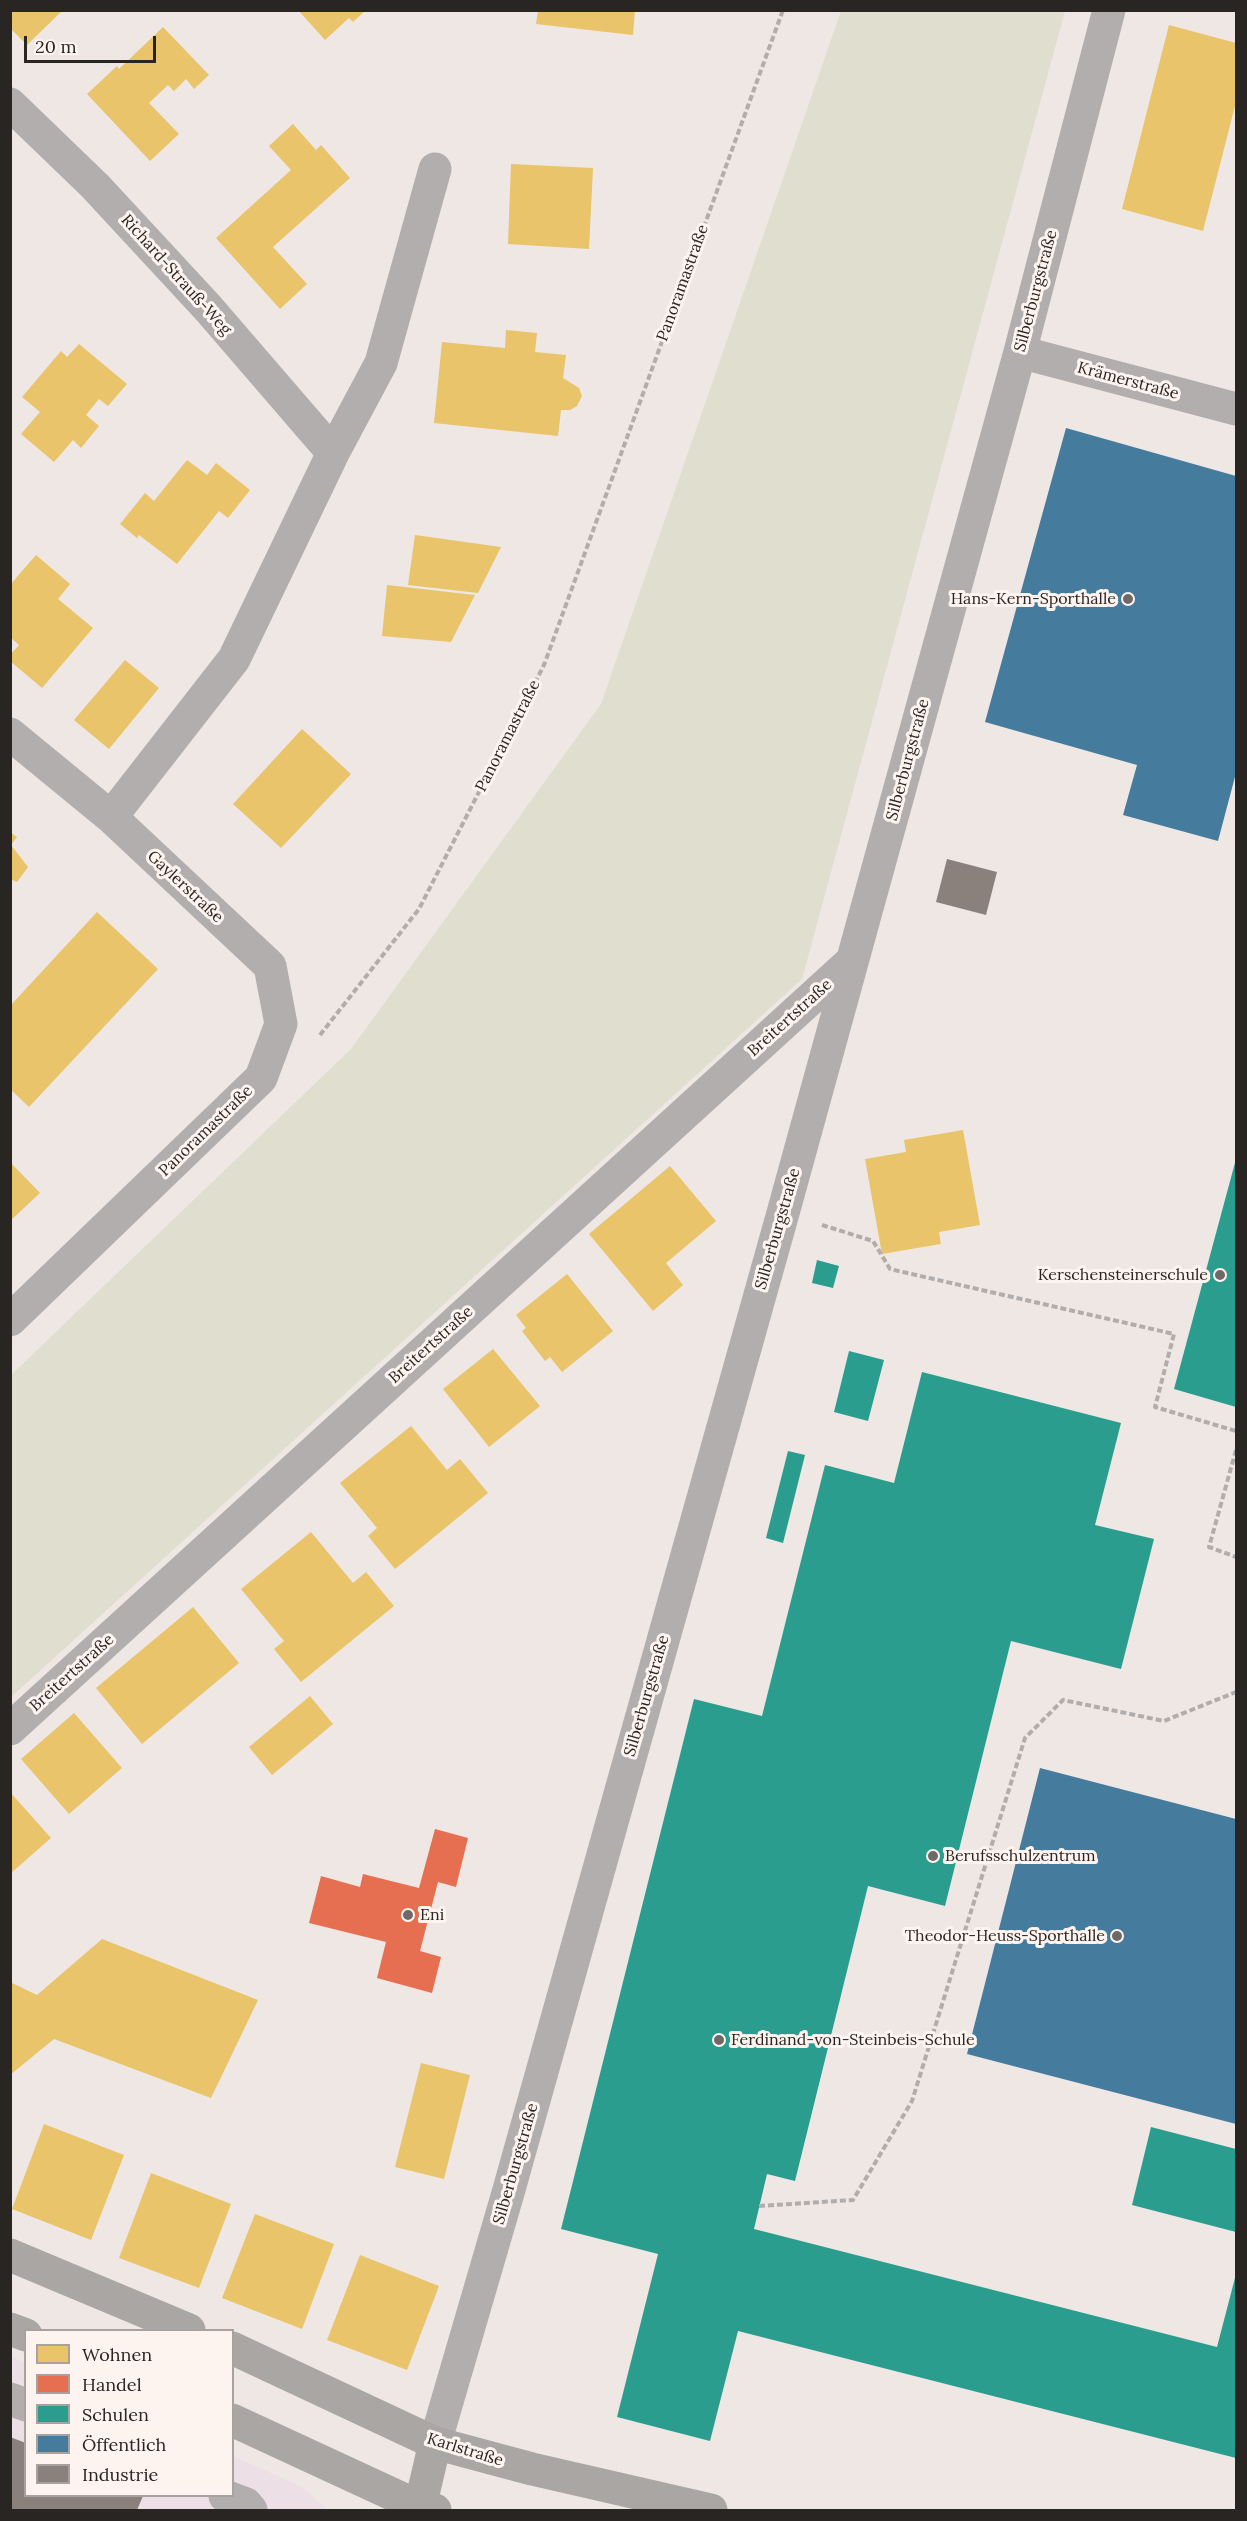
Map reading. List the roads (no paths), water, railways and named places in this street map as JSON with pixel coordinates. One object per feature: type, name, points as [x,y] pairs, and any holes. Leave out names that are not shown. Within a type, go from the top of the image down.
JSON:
[{"type":"main road","points":[[10,2255],[184,2329]]},
{"type":"main road","name":"Karlstraße","points":[[234,2349],[435,2443],[532,2469],[711,2511]]},
{"type":"main road","points":[[234,2421],[424,2509],[435,2443]]},
{"type":"street","name":"Silberburgstraße","points":[[435,2443],[508,2193],[783,1213],[1020,352],[1109,10]]},
{"type":"street","name":"Richard-Strauß-Weg","points":[[10,104],[96,186],[208,308],[333,453]]},
{"type":"street","points":[[111,817],[234,659],[333,453],[381,363],[435,170]]},
{"type":"street","name":"Krämerstraße","points":[[1020,352],[1236,409]]},
{"type":"street","name":"Gaylerstraße","points":[[10,734],[111,817],[270,966],[281,1024],[261,1078]]},
{"type":"street","name":"Breitertstraße","points":[[10,1729],[852,961]]},
{"type":"street","name":"Panoramastraße","points":[[10,1320],[261,1078]]},
{"type":"street","points":[[211,2511],[217,2497]]},
{"type":"street","points":[[228,2497],[246,2504],[251,2511]]},
{"type":"place","name":"Hans-Kern-Sporthalle","points":[[1128,599]]},
{"type":"place","name":"Kerschensteinerschule","points":[[1220,1275]]},
{"type":"place","name":"Berufsschulzentrum","points":[[933,1856]]},
{"type":"place","name":"Eni","points":[[408,1915]]},
{"type":"place","name":"Theodor-Heuss-Sporthalle","points":[[1117,1936]]},
{"type":"place","name":"Ferdinand-von-Steinbeis-Schule","points":[[719,2040]]}]
